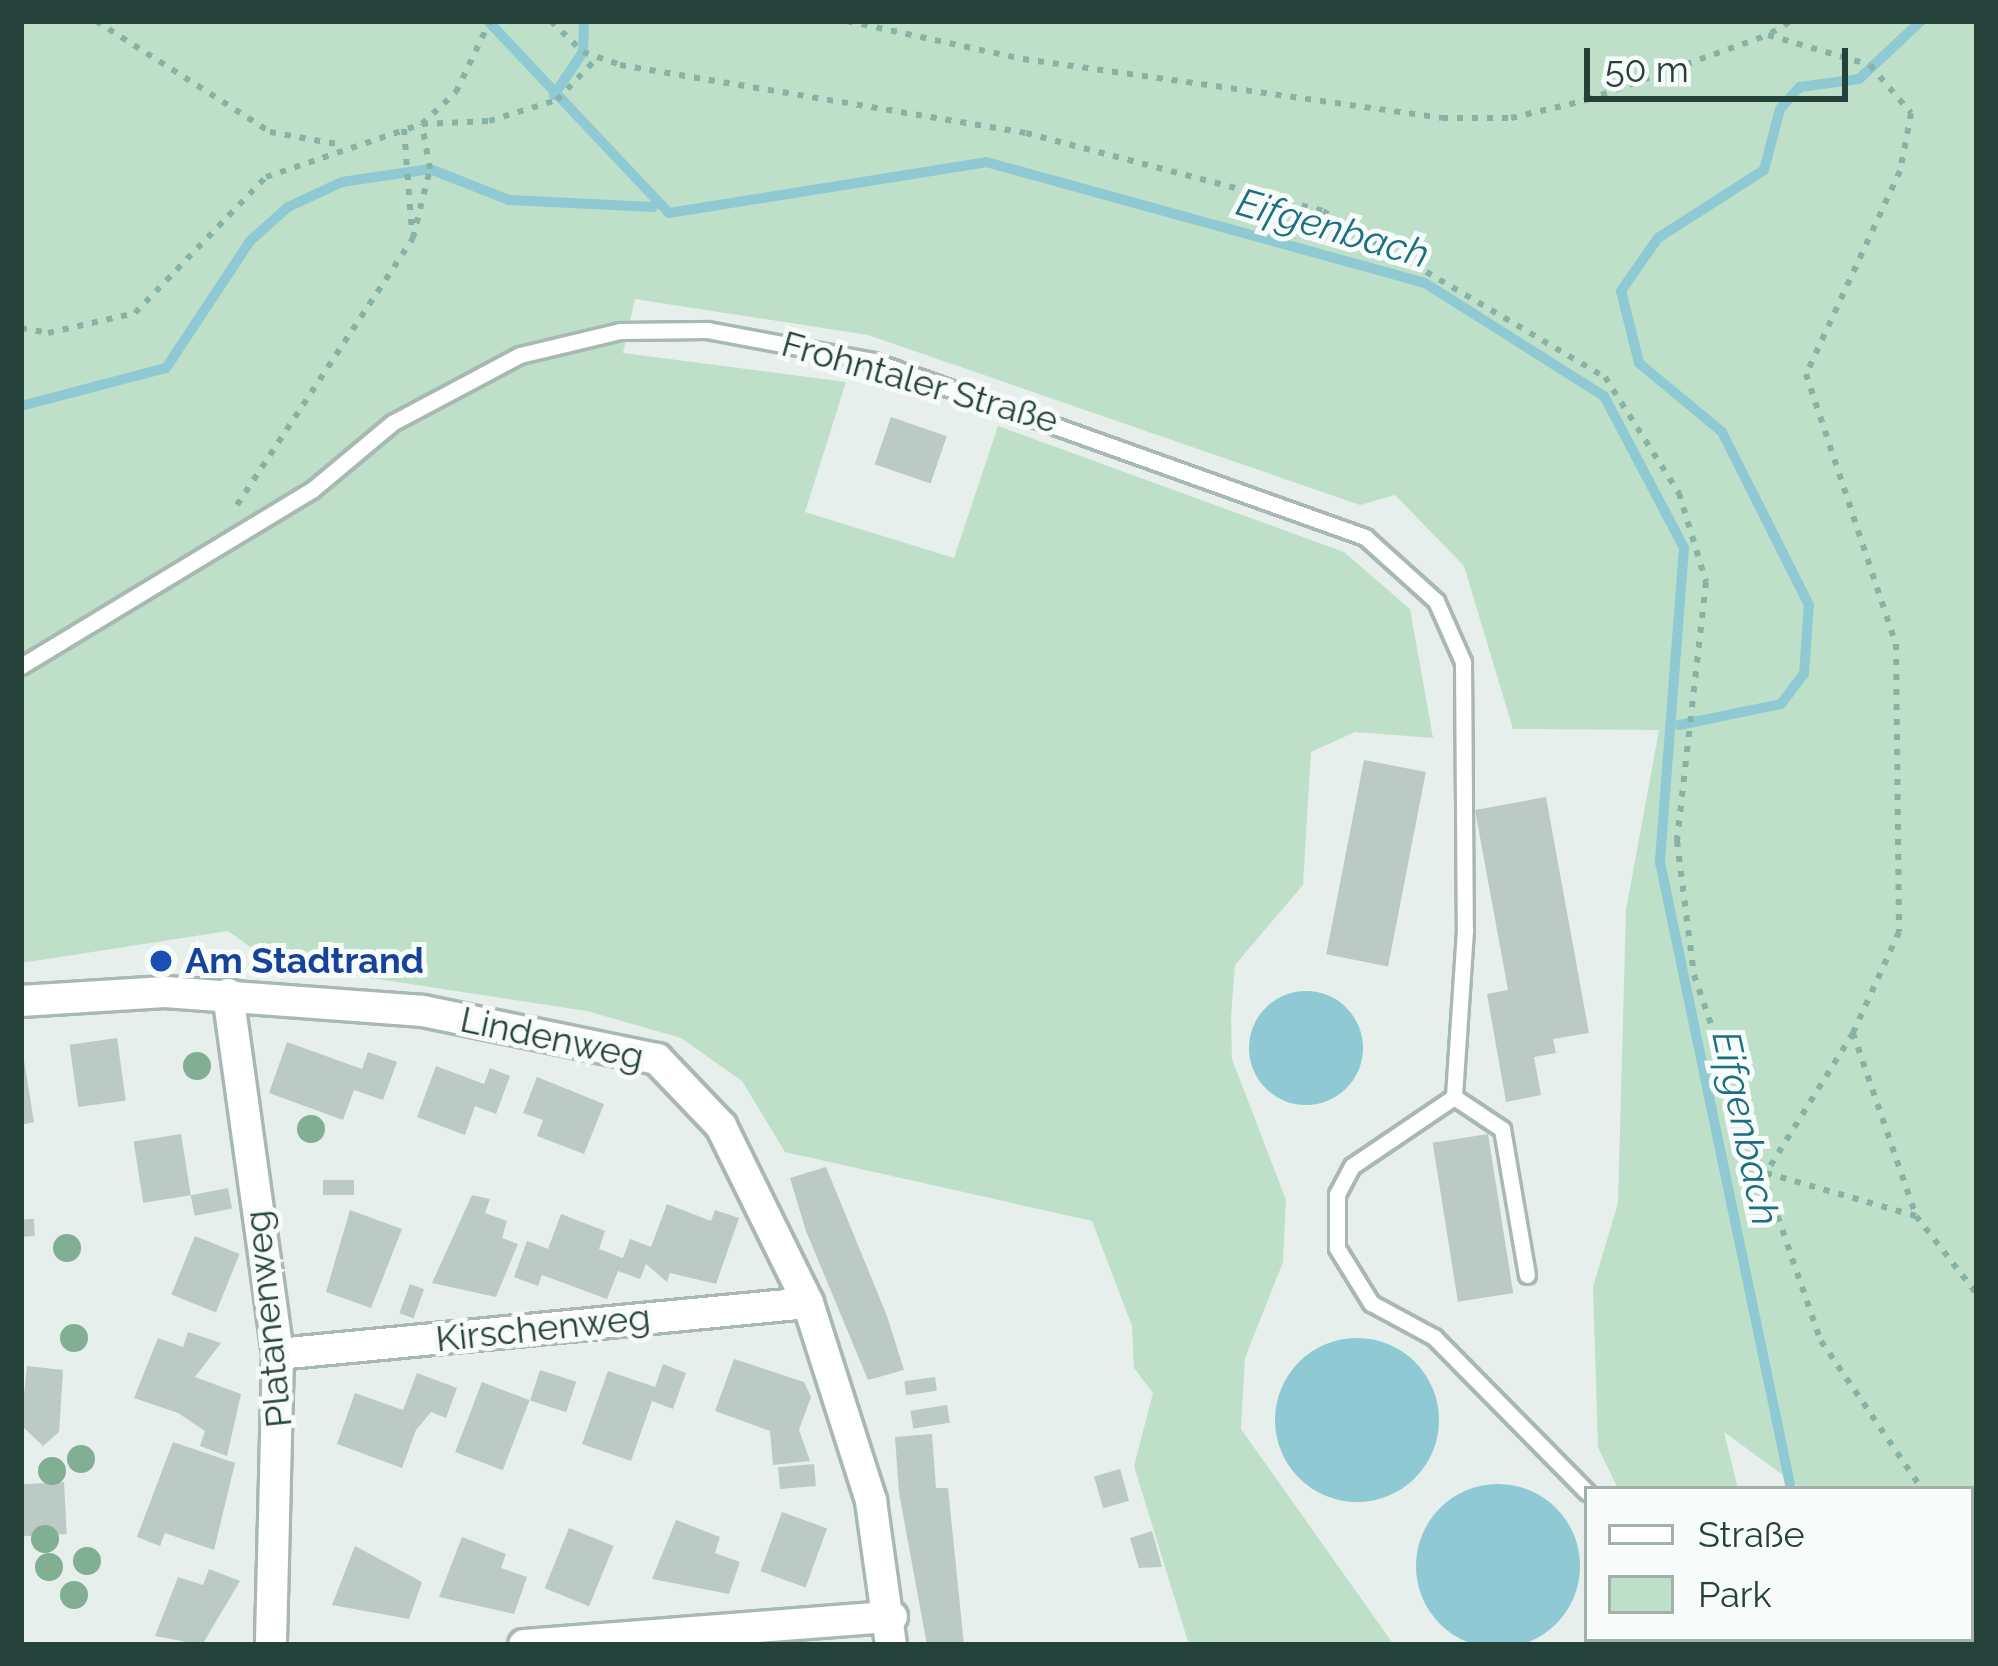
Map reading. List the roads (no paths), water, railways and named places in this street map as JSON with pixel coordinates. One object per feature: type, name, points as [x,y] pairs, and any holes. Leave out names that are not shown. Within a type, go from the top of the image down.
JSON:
[{"type":"street","name":"Lindenweg","points":[[21,1001],[228,994],[423,1011],[657,1059],[721,1126],[808,1303],[871,1501],[891,1631]]},
{"type":"street","name":"Platanenweg","points":[[228,994],[278,1354],[272,1645]]},
{"type":"street","name":"Kirschenweg","points":[[278,1354],[808,1303]]},
{"type":"street","points":[[524,1645],[891,1631]]},
{"type":"lane","name":"Frohntaler Straße","points":[[21,666],[213,550],[392,423],[520,356],[620,331],[788,339],[960,388],[1365,537],[1436,602],[1463,662],[1454,1096]]},
{"type":"lane","points":[[1527,1275],[1502,1129],[1454,1096],[1352,1166],[1337,1194],[1337,1248],[1371,1303],[1434,1337],[1584,1489]]},
{"type":"water","points":[[1306,991],[1328,995],[1347,1007],[1359,1026],[1363,1048],[1359,1070],[1347,1089],[1328,1101],[1306,1105],[1284,1101],[1265,1089],[1253,1070],[1249,1048],[1253,1026],[1265,1007],[1284,995]]},
{"type":"water","points":[[1357,1338],[1388,1344],[1415,1362],[1433,1389],[1439,1420],[1433,1451],[1415,1478],[1388,1496],[1357,1502],[1326,1496],[1299,1478],[1281,1451],[1275,1420],[1281,1389],[1299,1362],[1326,1344]]},
{"type":"water","points":[[1498,1484],[1530,1490],[1556,1508],[1574,1534],[1580,1566],[1574,1598],[1556,1624],[1530,1642],[1498,1648],[1466,1642],[1440,1624],[1422,1598],[1416,1566],[1422,1534],[1440,1508],[1466,1490]]},
{"type":"waterway","name":"Eifgenbach","points":[[488,21],[669,213],[986,162],[1425,283],[1604,396],[1684,548],[1660,862],[1790,1486]]},
{"type":"waterway","points":[[554,95],[583,52],[584,21]]},
{"type":"waterway","points":[[1679,725],[1781,704],[1804,674],[1809,605],[1722,432],[1639,363],[1621,291],[1658,238],[1764,170],[1780,109],[1800,87],[1859,79],[1921,21]]},
{"type":"waterway","points":[[21,406],[166,368],[250,241],[288,207],[342,182],[430,169],[509,200],[653,207]]},
{"type":"place","name":"Am Stadtrand","points":[[161,961]]}]
